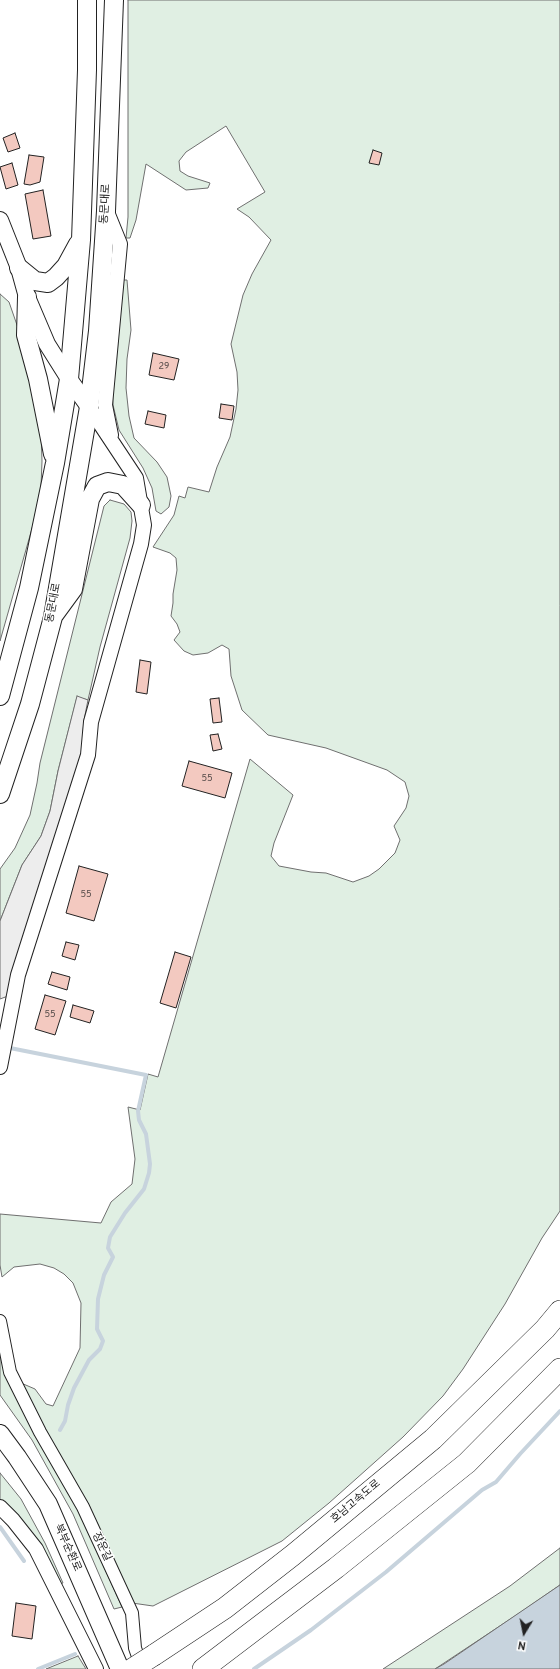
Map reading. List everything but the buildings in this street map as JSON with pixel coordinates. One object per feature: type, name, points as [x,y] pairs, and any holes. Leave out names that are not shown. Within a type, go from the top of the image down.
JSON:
[{"type":"highway","name":"호남고속도로","points":[[132,1669],[148,1662],[225,1608],[293,1555],[432,1439],[545,1329],[560,1311]]},
{"type":"highway","points":[[203,1669],[336,1568],[466,1463],[560,1369]]},
{"type":"main road","points":[[0,696],[2,680],[29,588],[55,463],[68,379],[81,240],[88,0]]},
{"type":"main road","name":"동문대로","points":[[0,794],[30,704],[52,617],[89,407],[98,331],[106,211],[114,0]]},
{"type":"main road","points":[[0,220],[47,344],[68,379],[89,407]]},
{"type":"main road","points":[[19,268],[35,280],[48,283],[66,266],[81,240]]},
{"type":"main road","points":[[28,297],[26,335],[38,379],[55,463]]},
{"type":"main road","points":[[52,617],[73,589],[90,499],[97,486],[108,482],[123,485],[141,505]]},
{"type":"main road","name":"북부순환로","points":[[0,1434],[48,1504],[120,1669]]},
{"type":"street","points":[[106,211],[120,244],[105,405],[112,442]]},
{"type":"street","points":[[0,1067],[18,975],[88,755],[91,722],[141,544],[144,525],[136,478],[89,407]]},
{"type":"street","name":"장운길","points":[[0,1321],[10,1372],[40,1432],[83,1507],[132,1613],[135,1648],[148,1662]]},
{"type":"street","points":[[0,1507],[13,1520],[36,1549],[96,1669]]},
{"type":"green space","points":[[128,0],[560,0],[560,1211],[542,1238],[505,1304],[463,1369],[443,1396],[403,1437],[329,1503],[282,1541],[153,1606],[132,1603],[86,1507],[21,1383],[35,1389],[46,1404],[53,1406],[80,1348],[81,1303],[73,1283],[64,1274],[54,1268],[40,1264],[14,1267],[2,1277],[0,1265],[0,1214],[101,1223],[111,1202],[132,1184],[135,1159],[128,1107],[140,1110],[148,1074],[158,1077],[250,759],[293,795],[274,843],[271,856],[279,866],[311,872],[326,873],[353,882],[369,876],[379,869],[395,853],[400,840],[394,826],[406,808],[409,796],[405,782],[387,770],[326,748],[268,735],[242,710],[231,676],[229,649],[222,645],[208,653],[193,655],[184,651],[174,640],[180,632],[177,624],[171,616],[177,570],[176,558],[170,553],[153,547],[174,515],[179,496],[185,498],[188,487],[209,492],[217,467],[230,437],[236,409],[238,390],[237,372],[231,344],[243,295],[252,274],[271,240],[249,217],[237,209],[265,192],[226,126],[186,152],[179,161],[180,171],[188,176],[210,183],[208,188],[186,190],[146,164],[136,220],[130,238],[126,238],[128,217]]},
{"type":"green space","points":[[122,280],[127,280],[131,330],[127,359],[126,388],[129,416],[134,438],[157,462],[167,477],[171,496],[169,507],[161,514],[156,511],[152,488],[143,468],[119,430],[113,405],[112,386]]},
{"type":"green space","points":[[0,294],[9,302],[34,374],[41,432],[42,461],[41,487],[33,525],[0,641]]},
{"type":"green space","points":[[110,500],[124,504],[131,512],[132,521],[130,538],[100,647],[88,700],[77,697],[58,771],[50,811],[41,836],[22,865],[0,921],[0,869],[15,848],[30,815],[40,763],[104,506]]},
{"type":"green space","points":[[0,1347],[78,1509],[122,1607],[114,1609],[73,1514],[32,1440],[0,1395]]},
{"type":"green space","points":[[0,1473],[21,1499],[45,1543],[63,1583],[60,1584],[0,1504]]},
{"type":"green space","points":[[560,1548],[560,1585],[521,1612],[435,1669],[383,1669],[510,1586]]},
{"type":"green space","points":[[78,1656],[86,1669],[46,1669]]},
{"type":"shaded area","points":[[77,696],[88,700],[84,720],[80,772],[8,996],[0,999],[0,921],[22,865],[41,836],[50,811],[58,771]]},
{"type":"shaded area","points":[[560,1585],[560,1669],[435,1669],[444,1664]]},
{"type":"waterway","points":[[10,1048],[146,1075],[138,1111],[139,1120],[146,1134],[150,1164],[149,1173],[144,1189],[125,1213],[110,1237],[108,1248],[113,1257],[104,1275],[98,1299],[97,1329],[103,1341],[100,1349],[89,1360],[74,1388],[68,1405],[65,1421],[60,1430]]},
{"type":"waterway","points":[[254,1669],[311,1630],[386,1572],[482,1490],[496,1482],[560,1411]]},
{"type":"waterway","points":[[0,1527],[24,1561]]},
{"type":"waterway","points":[[38,1669],[75,1654]]}]
